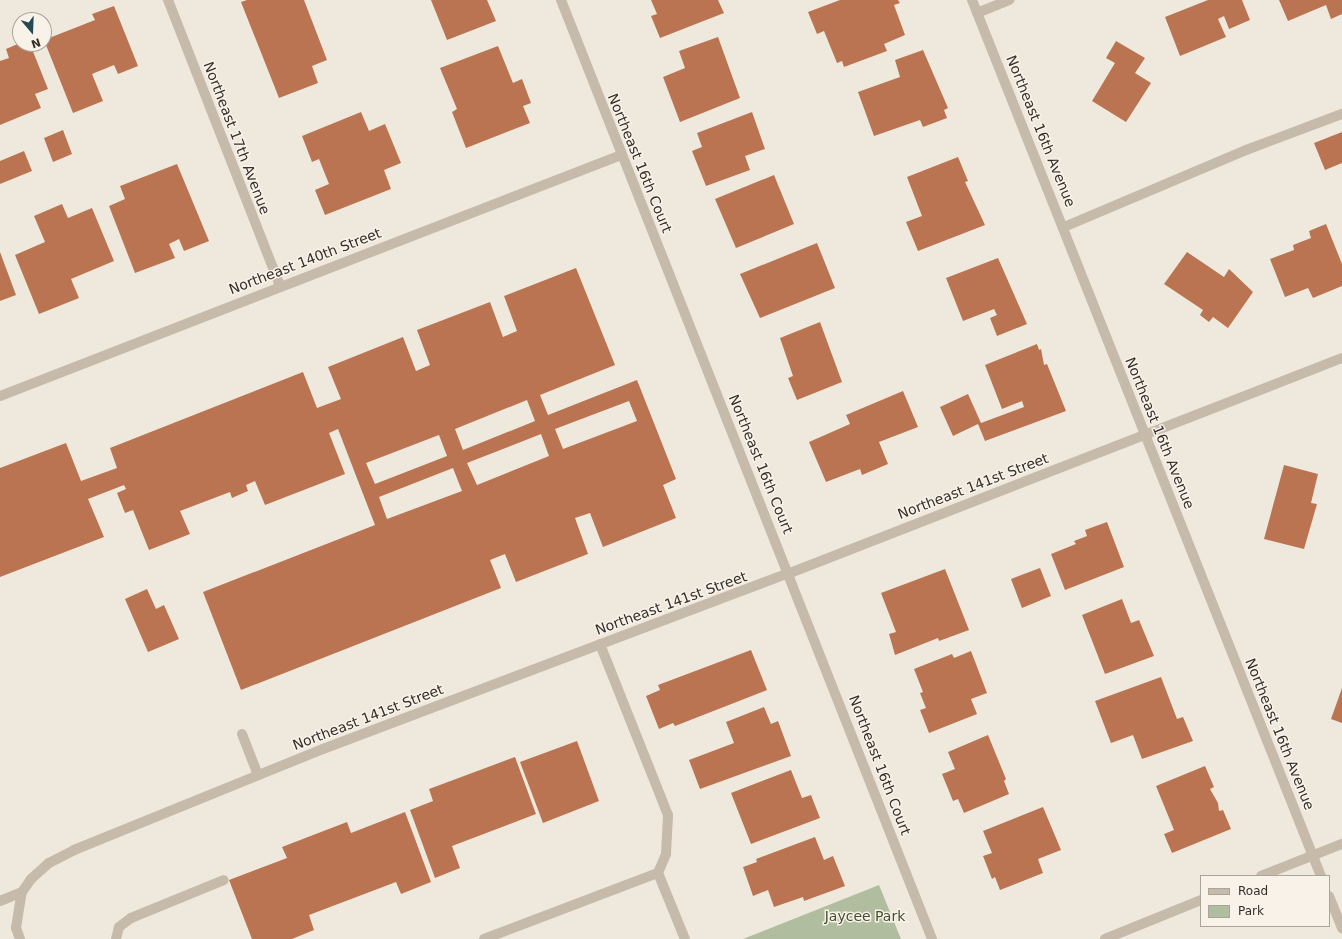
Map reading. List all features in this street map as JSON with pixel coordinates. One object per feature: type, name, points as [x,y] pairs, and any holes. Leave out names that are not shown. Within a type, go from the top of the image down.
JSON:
[{"type":"street","name":"Northeast 17th Avenue","points":[[168,0],[280,286]]},
{"type":"street","name":"Northeast 16th Court","points":[[561,0],[621,155],[790,574],[932,939]]},
{"type":"street","name":"Northeast 16th Avenue","points":[[972,0],[1064,226],[1321,875]]},
{"type":"street","points":[[977,13],[1009,0]]},
{"type":"street","points":[[1064,226],[1246,150],[1342,114]]},
{"type":"street","name":"Northeast 140th Street","points":[[0,396],[280,286],[621,155]]},
{"type":"street","name":"Northeast 141st Street","points":[[22,892],[32,879],[49,863],[74,850],[258,775],[600,644],[790,574],[1342,358]]},
{"type":"street","points":[[600,644],[668,815],[669,835],[658,873],[685,939]]},
{"type":"street","points":[[242,734],[258,775]]},
{"type":"street","points":[[1264,875],[1342,844]]},
{"type":"street","points":[[484,939],[658,873]]},
{"type":"street","points":[[116,939],[119,927],[131,918],[224,880]]},
{"type":"street","points":[[0,901],[22,892]]},
{"type":"street","points":[[20,939],[16,928],[22,892]]},
{"type":"street","points":[[1330,899],[1342,929]]},
{"type":"street","points":[[1105,939],[1200,900]]},
{"type":"green space","name":"Jaycee Park","points":[[879,885],[901,939],[743,939]]},
{"type":"building","points":[[247,0],[304,0],[327,60],[312,66],[318,83],[279,98],[241,2]]},
{"type":"building","points":[[431,0],[487,0],[496,21],[447,40]]},
{"type":"building","points":[[651,0],[718,0],[724,13],[660,38],[651,16],[657,14]]},
{"type":"building","points":[[840,0],[898,0],[900,3],[894,5],[905,35],[884,44],[887,51],[844,67],[842,61],[837,63],[824,31],[817,34],[808,12]]},
{"type":"building","points":[[1208,0],[1242,0],[1250,20],[1229,29],[1224,16],[1218,19],[1226,37],[1180,56],[1165,17]]},
{"type":"building","points":[[1279,0],[1342,0],[1342,14],[1331,19],[1326,5],[1288,21]]},
{"type":"building","points":[[114,6],[138,66],[118,74],[114,65],[92,74],[103,101],[73,113],[49,52],[52,52],[52,37],[95,20],[92,14]]},
{"type":"building","points":[[718,37],[740,98],[680,122],[663,77],[685,68],[679,51]]},
{"type":"building","points":[[1116,41],[1145,58],[1135,73],[1151,83],[1126,122],[1092,101],[1115,63],[1106,58]]},
{"type":"building","points":[[12,46],[12,52],[33,52],[48,89],[35,94],[41,108],[0,125],[0,61],[9,58],[6,49]]},
{"type":"building","points":[[498,46],[513,83],[522,79],[531,103],[523,106],[530,123],[466,148],[452,112],[457,109],[440,68]]},
{"type":"building","points":[[923,50],[948,108],[944,110],[947,118],[923,127],[920,120],[874,136],[858,92],[900,77],[895,60]]},
{"type":"building","points":[[361,112],[369,131],[385,124],[401,163],[384,170],[391,189],[325,215],[315,190],[329,184],[319,159],[312,162],[302,136]]},
{"type":"building","points":[[752,112],[765,149],[745,156],[750,170],[706,186],[692,151],[702,147],[697,133]]},
{"type":"building","points":[[63,130],[72,154],[53,162],[44,138]]},
{"type":"building","points":[[1342,132],[1342,163],[1325,170],[1314,143]]},
{"type":"building","points":[[24,151],[32,171],[0,184],[0,161]]},
{"type":"building","points":[[958,157],[968,181],[965,182],[985,225],[918,251],[906,222],[922,216],[907,177]]},
{"type":"building","points":[[177,164],[209,241],[184,251],[179,239],[169,244],[175,258],[135,273],[109,206],[125,199],[120,186]]},
{"type":"building","points":[[774,175],[794,224],[736,248],[715,199]]},
{"type":"building","points":[[62,204],[68,218],[92,208],[114,261],[71,279],[79,298],[39,314],[15,255],[45,242],[34,216]]},
{"type":"building","points":[[1326,224],[1342,264],[1342,286],[1313,298],[1308,288],[1285,297],[1270,259],[1294,250],[1293,245],[1311,238],[1309,231]]},
{"type":"building","points":[[817,243],[835,288],[760,318],[740,274]]},
{"type":"building","points":[[0,252],[16,295],[0,301]]},
{"type":"building","points":[[1187,252],[1224,277],[1229,269],[1253,292],[1228,328],[1213,317],[1209,322],[1200,315],[1203,310],[1164,284]]},
{"type":"building","points":[[998,258],[1027,324],[997,336],[990,318],[997,315],[994,309],[963,321],[946,278]]},
{"type":"building","points":[[576,268],[615,365],[540,395],[548,415],[637,380],[676,479],[663,485],[676,518],[603,547],[590,513],[575,518],[588,554],[516,582],[505,554],[490,560],[501,588],[241,690],[203,592],[375,525],[338,429],[329,433],[345,474],[265,505],[255,481],[246,485],[248,491],[232,498],[230,492],[180,511],[190,534],[149,550],[133,510],[125,513],[117,493],[126,489],[124,485],[88,499],[104,537],[0,577],[0,468],[66,443],[81,481],[117,468],[110,448],[303,372],[317,408],[341,399],[328,367],[403,337],[416,371],[430,365],[417,330],[490,302],[503,337],[517,331],[504,296]],"holes":[[[527,400],[535,421],[463,450],[455,429]],[[629,401],[637,421],[563,449],[555,429]],[[541,434],[549,456],[477,485],[467,463]],[[439,435],[447,456],[375,484],[366,463]],[[453,468],[462,491],[387,519],[379,497]]]},
{"type":"building","points":[[820,322],[842,382],[797,400],[788,378],[793,376],[780,338]]},
{"type":"building","points":[[1037,344],[1039,350],[1041,349],[1044,365],[1047,364],[1066,411],[985,441],[978,424],[953,436],[940,407],[968,394],[981,423],[1024,407],[1022,401],[1002,409],[985,365]]},
{"type":"building","points":[[903,391],[918,427],[879,442],[888,464],[862,475],[860,469],[826,482],[809,442],[850,424],[846,415]]},
{"type":"building","points":[[1284,465],[1318,474],[1311,503],[1317,504],[1304,549],[1264,539]]},
{"type":"building","points":[[1107,522],[1124,567],[1065,590],[1051,554],[1076,544],[1074,541],[1087,536],[1085,530]]},
{"type":"building","points":[[1040,568],[1051,596],[1022,608],[1011,579]]},
{"type":"building","points":[[945,569],[969,630],[939,641],[938,638],[895,655],[889,634],[896,632],[881,593]]},
{"type":"building","points":[[147,589],[156,609],[164,605],[179,639],[148,652],[125,599]]},
{"type":"building","points":[[1122,599],[1131,623],[1139,620],[1154,656],[1105,674],[1082,615]]},
{"type":"building","points":[[751,650],[767,690],[675,726],[673,723],[659,729],[646,696],[660,690],[658,685]]},
{"type":"building","points":[[971,651],[987,693],[971,699],[977,714],[929,733],[920,710],[926,708],[920,693],[923,692],[914,669],[952,654],[954,658]]},
{"type":"building","points":[[1161,677],[1177,719],[1183,717],[1193,741],[1142,759],[1133,735],[1111,743],[1095,701]]},
{"type":"building","points":[[1342,688],[1342,723],[1331,719]]},
{"type":"building","points":[[764,707],[771,724],[778,721],[791,756],[700,789],[689,760],[734,743],[726,722]]},
{"type":"building","points":[[988,735],[1006,779],[1004,781],[1009,794],[964,813],[958,799],[953,801],[942,774],[955,769],[948,752]]},
{"type":"building","points":[[577,741],[599,801],[543,823],[520,762]]},
{"type":"building","points":[[515,757],[536,814],[452,846],[460,868],[435,878],[410,810],[433,801],[429,789]]},
{"type":"building","points":[[1205,766],[1214,787],[1210,789],[1218,803],[1219,811],[1223,810],[1231,829],[1172,853],[1164,834],[1174,830],[1156,786]]},
{"type":"building","points":[[791,770],[802,798],[811,795],[820,818],[751,844],[731,793]]},
{"type":"building","points":[[1043,807],[1061,850],[1038,859],[1043,873],[1000,890],[995,877],[992,879],[983,856],[992,853],[983,831]]},
{"type":"building","points":[[405,812],[431,882],[401,894],[396,882],[309,915],[314,930],[292,939],[252,939],[229,880],[287,858],[282,847],[347,822],[351,833]]},
{"type":"building","points":[[815,837],[824,860],[833,856],[845,886],[804,901],[803,897],[774,907],[768,890],[753,896],[743,867],[757,862],[756,859]]}]
